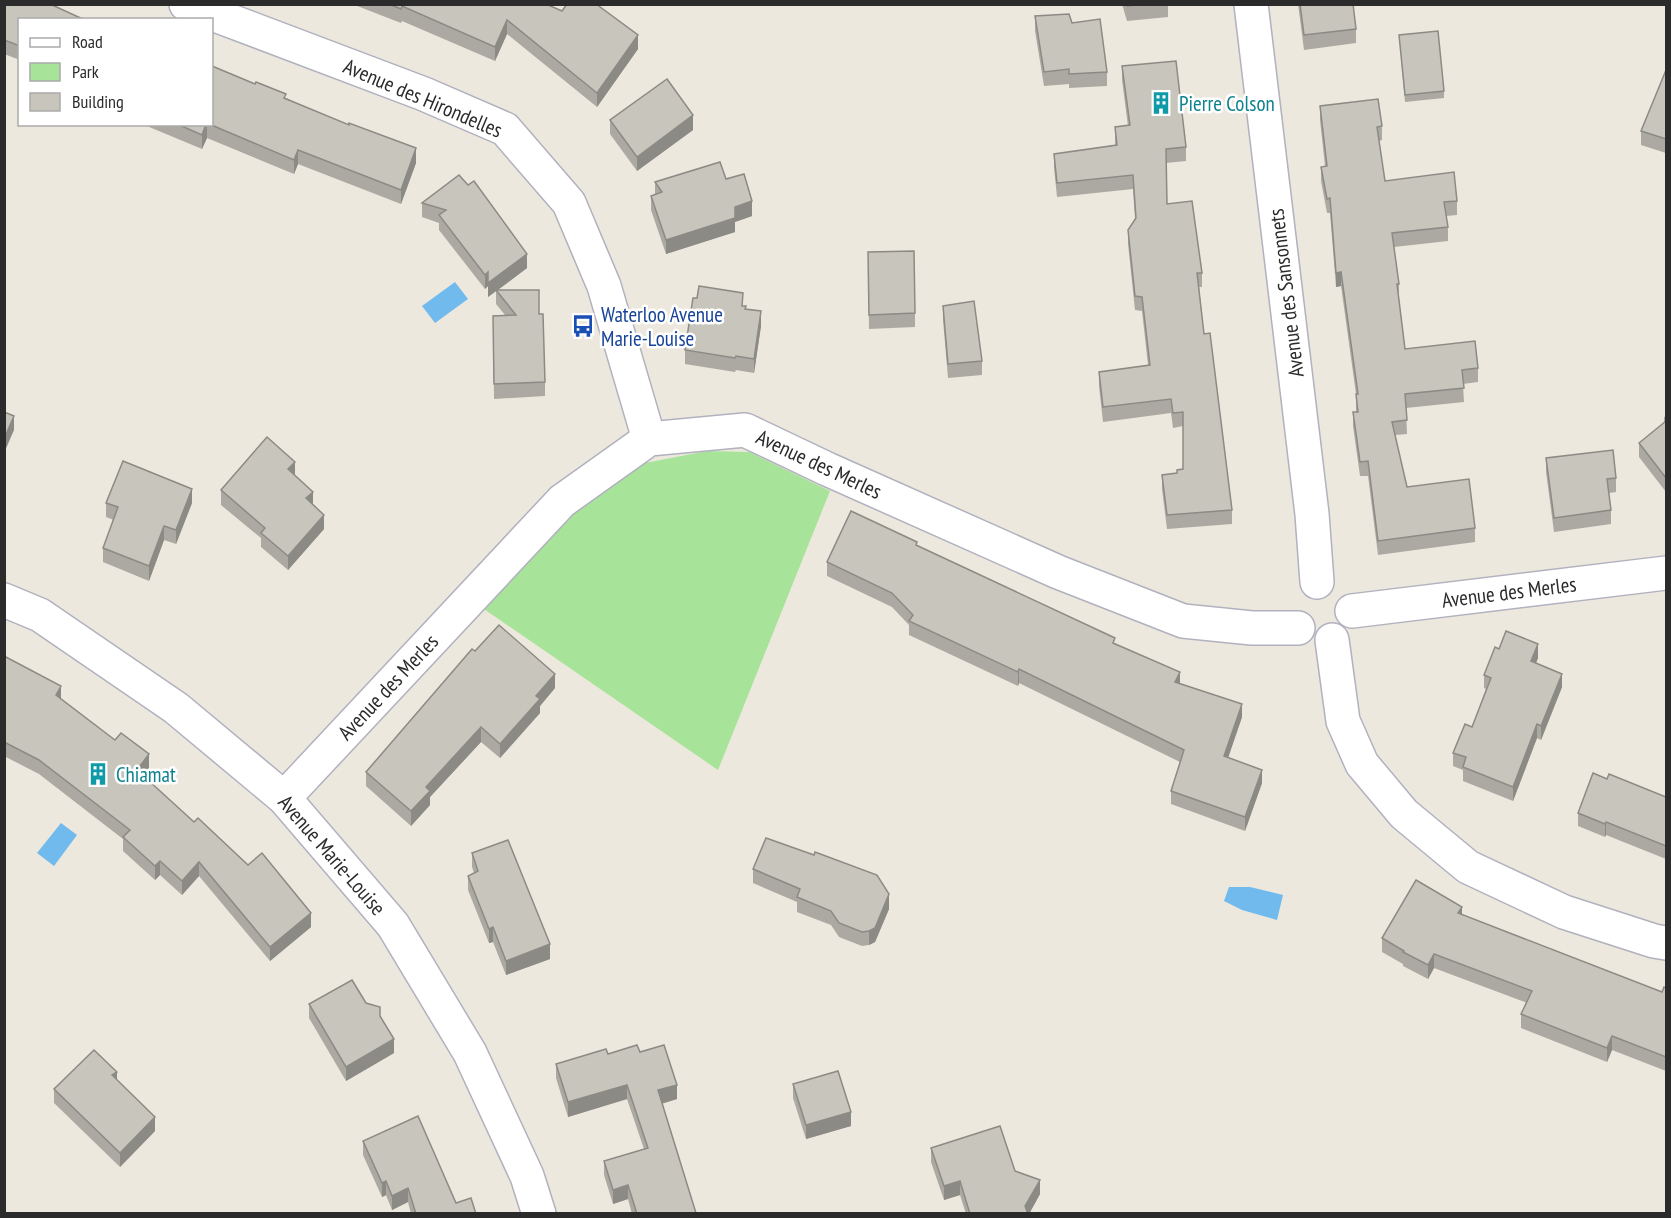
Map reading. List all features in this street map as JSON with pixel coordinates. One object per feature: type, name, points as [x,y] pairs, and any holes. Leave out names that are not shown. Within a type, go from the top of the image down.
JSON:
[{"type":"street","name":"Avenue des Hirondelles","points":[[186,4],[424,94],[505,129],[568,203],[604,286],[649,439]]},
{"type":"street","name":"Avenue des Sansonnets","points":[[1251,4],[1311,502],[1317,582]]},
{"type":"street","name":"Avenue des Merles","points":[[284,798],[562,501],[649,439],[745,430],[1058,572],[1183,621],[1252,628],[1298,628]]},
{"type":"street","name":"Avenue des Merles","points":[[1352,611],[1666,573]]},
{"type":"street","points":[[1317,582],[1328,582],[1345,592],[1352,611],[1347,628],[1332,640],[1323,641],[1313,640],[1298,628],[1293,609],[1301,592],[1308,586],[1317,582]]},
{"type":"street","name":"Avenue Marie-Louise","points":[[4,600],[40,615],[176,708],[284,798],[393,925],[470,1053],[527,1176],[539,1214]]},
{"type":"street","points":[[1332,640],[1343,721],[1362,764],[1404,814],[1468,867],[1564,912],[1666,943]]},
{"type":"green space","points":[[707,451],[749,452],[830,491],[718,770],[481,607],[574,506],[645,463]]},
{"type":"water","points":[[455,282],[468,299],[435,323],[422,306]]},
{"type":"water","points":[[61,823],[77,835],[54,866],[37,853]]},
{"type":"water","points":[[1229,887],[1250,887],[1283,895],[1277,920],[1242,910],[1224,901]]},
{"type":"building","points":[[4,4],[50,4],[81,18],[18,18],[18,45],[4,40]]},
{"type":"building","points":[[389,4],[546,4],[562,11],[567,4],[596,4],[638,35],[597,93],[507,20],[495,47],[402,6],[401,9]]},
{"type":"building","points":[[1300,4],[1353,4],[1356,29],[1304,35]]},
{"type":"building","points":[[1069,14],[1072,23],[1100,19],[1107,72],[1069,74],[1069,69],[1044,72],[1035,16]]},
{"type":"building","points":[[1438,31],[1444,91],[1405,95],[1399,35]]},
{"type":"building","points":[[1176,61],[1186,147],[1166,149],[1167,204],[1192,201],[1202,273],[1197,273],[1204,334],[1210,333],[1232,510],[1167,515],[1162,475],[1177,473],[1177,470],[1183,469],[1183,412],[1173,413],[1171,399],[1103,407],[1099,372],[1150,365],[1142,297],[1135,296],[1128,230],[1136,218],[1133,175],[1057,183],[1054,154],[1117,145],[1115,127],[1130,125],[1122,66]]},
{"type":"building","points":[[213,66],[286,94],[284,98],[349,125],[349,123],[416,148],[401,190],[298,150],[294,160],[213,126]]},
{"type":"building","points":[[1666,70],[1666,139],[1641,131]]},
{"type":"building","points":[[667,79],[693,115],[637,157],[610,120]]},
{"type":"building","points":[[1378,99],[1382,126],[1377,127],[1385,181],[1454,172],[1457,201],[1444,202],[1448,227],[1392,233],[1405,349],[1475,341],[1478,368],[1462,370],[1464,388],[1405,394],[1407,420],[1392,422],[1407,487],[1469,479],[1475,528],[1378,541],[1368,461],[1360,462],[1353,412],[1358,412],[1356,394],[1358,394],[1341,272],[1336,273],[1330,198],[1327,199],[1321,167],[1327,166],[1320,106]]},
{"type":"building","points":[[182,126],[205,126],[202,135]]},
{"type":"building","points":[[720,162],[726,179],[744,174],[752,201],[735,207],[735,218],[666,240],[651,196],[662,192],[655,182]]},
{"type":"building","points":[[459,175],[468,185],[474,181],[527,254],[488,283],[488,272],[485,275],[439,215],[446,210],[422,203]]},
{"type":"building","points":[[914,251],[915,313],[869,315],[868,252]]},
{"type":"building","points":[[699,286],[743,293],[742,306],[746,306],[745,309],[761,311],[754,359],[685,350],[693,298],[697,298]]},
{"type":"building","points":[[496,290],[539,290],[539,314],[543,314],[545,382],[494,384],[493,316],[516,315]]},
{"type":"building","points":[[974,301],[982,361],[948,364],[943,306]]},
{"type":"building","points":[[4,412],[14,416],[4,439]]},
{"type":"building","points":[[1666,421],[1666,478],[1639,443]]},
{"type":"building","points":[[267,437],[295,462],[288,469],[313,492],[306,498],[324,515],[288,556],[261,533],[265,528],[221,490]]},
{"type":"building","points":[[1613,450],[1616,478],[1607,479],[1611,510],[1554,518],[1546,458]]},
{"type":"building","points":[[123,461],[192,489],[176,530],[164,526],[149,566],[103,548],[118,507],[106,503]]},
{"type":"building","points":[[851,511],[917,542],[916,545],[1115,638],[1113,643],[1180,672],[1175,682],[1242,704],[1224,756],[1262,770],[1245,817],[1171,791],[1184,750],[1019,669],[1018,672],[909,621],[913,615],[892,593],[827,562]]},
{"type":"building","points":[[499,625],[555,674],[536,696],[540,699],[500,744],[481,727],[426,787],[430,791],[411,811],[366,772],[472,649],[475,651]]},
{"type":"building","points":[[1506,631],[1538,644],[1531,661],[1562,674],[1541,726],[1537,724],[1513,787],[1463,767],[1466,757],[1453,753],[1465,724],[1472,727],[1491,678],[1484,675],[1495,647],[1499,649]]},
{"type":"building","points":[[4,656],[61,686],[56,695],[115,740],[121,733],[149,754],[137,770],[194,822],[198,818],[248,865],[262,853],[311,913],[270,947],[199,862],[182,881],[160,861],[155,866],[123,837],[130,830],[39,760],[4,742]]},
{"type":"building","points":[[1593,773],[1607,779],[1609,774],[1666,797],[1666,846],[1578,813]]},
{"type":"building","points":[[766,838],[814,855],[815,852],[877,875],[889,894],[875,928],[862,932],[839,923],[831,911],[797,897],[800,889],[753,869]]},
{"type":"building","points":[[508,840],[550,944],[506,961],[493,927],[489,929],[468,876],[478,871],[472,853]]},
{"type":"building","points":[[1416,880],[1462,907],[1458,913],[1662,992],[1664,987],[1666,988],[1666,1057],[1612,1036],[1607,1048],[1521,1014],[1532,991],[1434,954],[1428,965],[1382,938]]},
{"type":"building","points":[[352,980],[366,1003],[380,1007],[380,1016],[394,1039],[346,1067],[309,1004]]},
{"type":"building","points":[[637,1045],[640,1052],[664,1045],[677,1085],[658,1090],[696,1213],[637,1214],[628,1185],[613,1190],[604,1161],[648,1148],[627,1085],[568,1102],[556,1064],[606,1049],[608,1054]]},
{"type":"building","points":[[94,1050],[117,1072],[112,1075],[155,1117],[120,1153],[54,1089]]},
{"type":"building","points":[[838,1071],[851,1112],[806,1125],[793,1084]]},
{"type":"building","points":[[418,1116],[456,1203],[471,1198],[476,1214],[416,1214],[408,1188],[392,1196],[386,1181],[382,1183],[363,1141]]},
{"type":"building","points":[[1000,1126],[1015,1171],[1040,1180],[1025,1206],[1028,1214],[970,1214],[960,1181],[944,1186],[931,1148]]},
{"type":"place","name":"Pierre Colson","points":[[1161,103]]},
{"type":"place","name":"Waterloo Avenue Marie-Louise","points":[[583,326]]},
{"type":"place","name":"Chiamat","points":[[98,774]]}]
